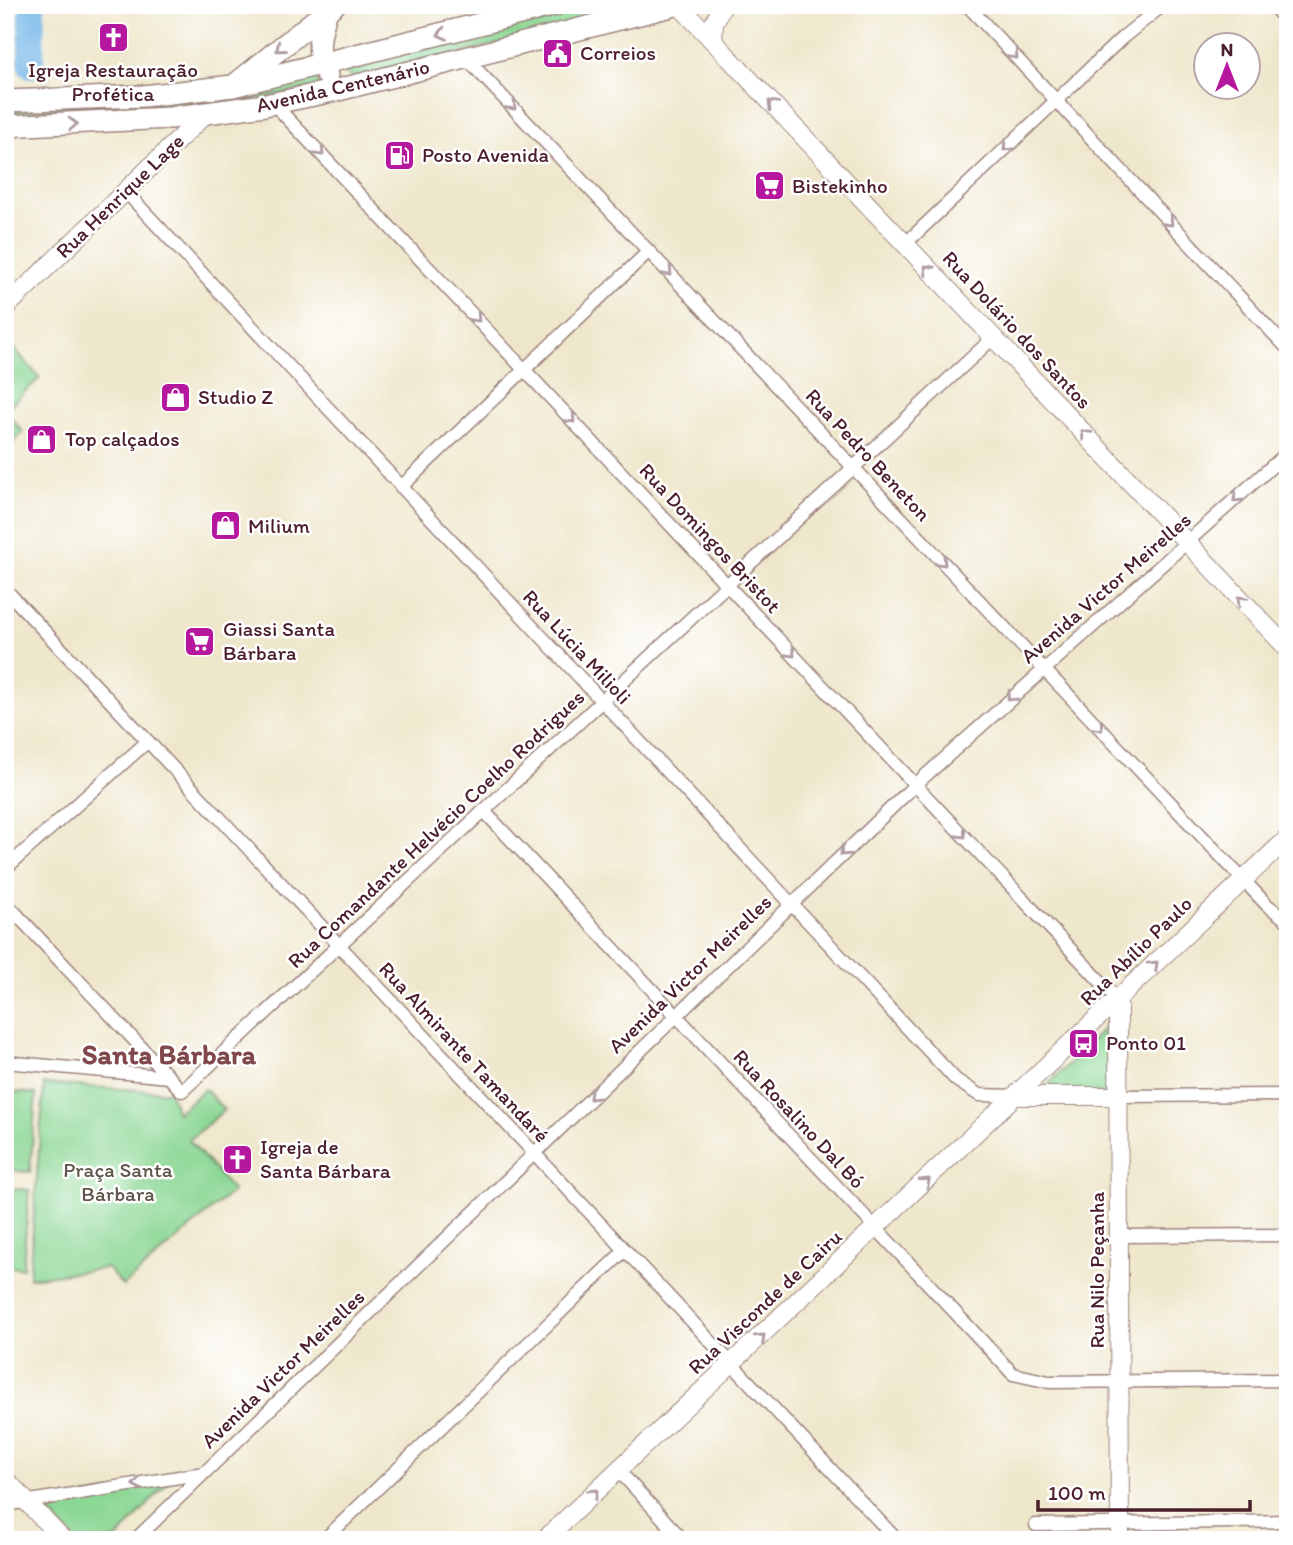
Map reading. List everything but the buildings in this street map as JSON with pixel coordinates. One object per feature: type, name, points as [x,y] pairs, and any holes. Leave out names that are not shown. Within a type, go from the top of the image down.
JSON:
[{"type":"main road","name":"Avenida Centenário","points":[[5,101],[143,96],[233,86],[555,5]]},
{"type":"main road","name":"Avenida Centenário","points":[[5,126],[205,114],[274,103],[338,90],[677,5]]},
{"type":"main road","points":[[328,7],[318,40],[322,65],[338,90]]},
{"type":"main road","name":"Rua Henrique Lage","points":[[205,114],[233,86],[328,7]]},
{"type":"street","name":"Rua Dolário dos Santos","points":[[677,5],[1288,649]]},
{"type":"street","points":[[713,41],[714,23],[723,5]]},
{"type":"street","points":[[967,5],[1288,349]]},
{"type":"street","points":[[905,244],[1122,38],[1163,5]]},
{"type":"street","points":[[1272,5],[1288,22]]},
{"type":"street","name":"Rua Pedro Beneton","points":[[465,57],[1243,880],[1267,905],[1288,920]]},
{"type":"street","name":"Rua Domingos Bristot","points":[[274,103],[1118,1000]]},
{"type":"street","name":"Rua Henrique Lage","points":[[5,308],[205,114]]},
{"type":"street","name":"Rua Lúcia Milioli","points":[[125,192],[956,1080],[979,1095],[1016,1097]]},
{"type":"street","points":[[401,487],[649,251]]},
{"type":"street","name":"Rua Comandante Helvécio Coelho Rodrigues","points":[[169,1077],[182,1091],[855,469],[993,338]]},
{"type":"street","name":"Avenida Victor Meirelles","points":[[135,1540],[790,903],[915,785],[1288,452]]},
{"type":"street","name":"Rua Almirante Tamandaré","points":[[5,589],[897,1540]]},
{"type":"street","points":[[5,869],[148,741]]},
{"type":"street","name":"Rua Rosalino Dal Bó","points":[[484,811],[1013,1374],[1035,1381],[1288,1380]]},
{"type":"street","name":"Rua Abílio Paulo","points":[[1016,1097],[1288,838]]},
{"type":"street","points":[[5,902],[169,1077]]},
{"type":"street","name":"Rua Nilo Peçanha","points":[[1118,1000],[1120,1532]]},
{"type":"street","points":[[5,1062],[169,1077]]},
{"type":"street","points":[[1016,1097],[1288,1095]]},
{"type":"street","name":"Rua Visconde de Cairu","points":[[544,1540],[1016,1097]]},
{"type":"street","points":[[1119,1236],[1288,1235]]},
{"type":"street","points":[[324,1540],[624,1251]]},
{"type":"street","points":[[619,1471],[683,1540]]},
{"type":"street","points":[[5,1505],[204,1473]]},
{"type":"street","points":[[5,1479],[63,1540]]},
{"type":"street","points":[[1036,1525],[1120,1532],[1288,1521]]},
{"type":"green space","points":[[575,5],[654,5],[354,80],[337,65]]},
{"type":"green space","points":[[311,72],[321,86],[226,105],[5,121],[5,106]]},
{"type":"green space","points":[[7,340],[40,378],[5,410],[5,342]]},
{"type":"green space","points":[[5,411],[23,432],[5,451]]},
{"type":"green space","points":[[1109,1023],[1109,1093],[1040,1093]]},
{"type":"green space","name":"Praça Santa Bárbara","points":[[44,1084],[170,1092],[177,1113],[205,1089],[224,1110],[189,1140],[233,1191],[123,1286],[107,1268],[29,1278]]},
{"type":"green space","points":[[5,1091],[36,1094],[30,1172],[5,1170]]},
{"type":"green space","points":[[5,1188],[29,1190],[23,1268],[5,1267]]},
{"type":"green space","points":[[168,1482],[116,1540],[75,1540],[42,1504]]},
{"type":"waterway","points":[[31,65],[32,5]]},
{"type":"place","name":"Igreja Restauração Profética","points":[[113,38]]},
{"type":"place","name":"Correios","points":[[557,53]]},
{"type":"place","name":"Posto Avenida","points":[[399,155]]},
{"type":"place","name":"Bistekinho","points":[[769,186]]},
{"type":"place","name":"Studio Z","points":[[175,397]]},
{"type":"place","name":"Top calçados","points":[[42,439]]},
{"type":"place","name":"Milium","points":[[225,526]]},
{"type":"place","name":"Giassi Santa Bárbara","points":[[200,641]]},
{"type":"place","name":"Ponto 01","points":[[1083,1043]]},
{"type":"place","name":"Igreja de Santa Bárbara","points":[[237,1159]]},
{"type":"district","name":"Santa Bárbara","points":[[169,1054]]}]
